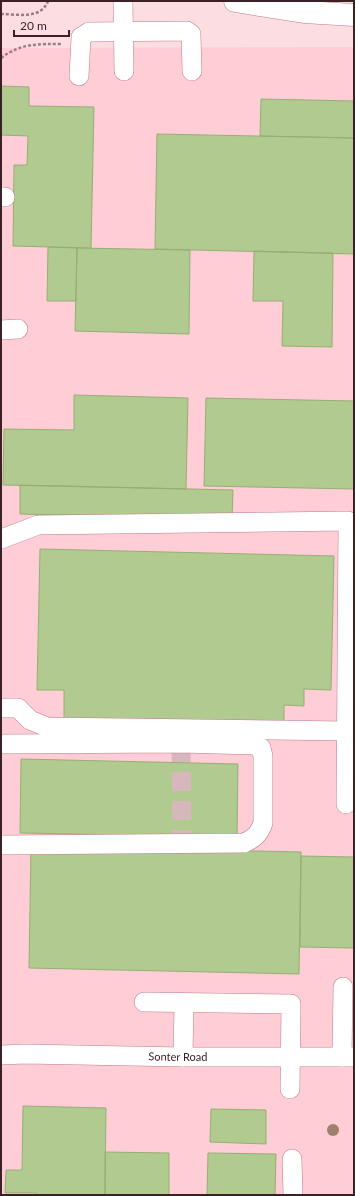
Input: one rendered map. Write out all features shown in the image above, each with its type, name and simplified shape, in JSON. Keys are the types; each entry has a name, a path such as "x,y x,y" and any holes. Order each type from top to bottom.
{"main road":[{"path":"235,1 304,12 354,15"}],"street":[{"path":"123,1 125,32 124,71"},
{"path":"79,76 81,37 88,32 187,32 191,34 192,71"},
{"path":"1,539 38,526 348,521 346,804"},
{"path":"1,708 18,708 30,720 47,727 346,731"},
{"path":"1,744 181,743 254,745 261,748 263,756 263,823 260,832 252,839 244,843 1,845"},
{"path":"343,987 348,1057"},
{"path":"144,1002 291,1004 290,1089"},
{"path":"183,1057 184,1003"},
{"name":"Sonter Road","path":"1,1055 348,1057"},
{"path":"292,1159 293,1195"}],"path":[{"path":"1,14 34,14 41,11 48,1"},
{"path":"1,58 19,47 28,45 63,44"}],"shaded area":[{"path":"354,47 354,1195 1,1195 1,48"}],"building":[{"path":"1,86 29,87 29,106 94,107 91,248 13,246 14,165 27,165 28,136 1,135"},
{"path":"261,99 354,101 354,138 260,136"},
{"path":"157,134 354,138 354,254 155,249"},
{"path":"48,247 77,248 76,301 47,301"},
{"path":"77,248 190,250 189,334 75,331"},
{"path":"254,251 333,253 332,347 282,346 283,301 253,301"},
{"path":"74,395 188,398 186,489 3,485 4,429 74,430"},
{"path":"206,398 354,401 354,489 204,486"},
{"path":"20,485 233,490 232,519 20,514"},
{"path":"40,549 334,556 331,690 304,689 304,706 284,705 284,728 64,724 64,690 37,690"},
{"path":"21,759 238,764 237,837 20,833"},
{"path":"31,846 301,852 299,974 29,968"},
{"path":"301,856 354,857 354,948 300,947"},
{"path":"23,1106 106,1108 105,1195 36,1195 36,1193 5,1193 6,1170 22,1170"},
{"path":"211,1109 266,1110 266,1144 210,1142"},
{"path":"105,1152 169,1153 169,1195 105,1195"},
{"path":"208,1153 276,1154 275,1195 207,1195"}],"tunnel":[{"path":"181,743 182,844"}]}
